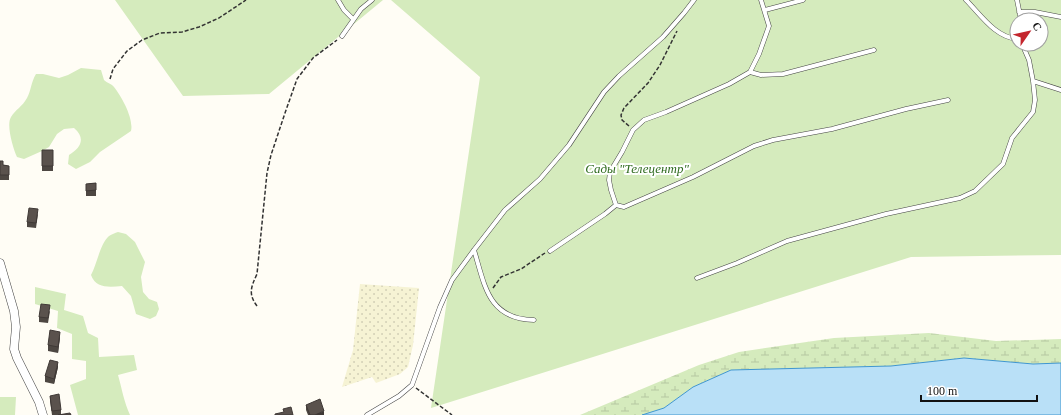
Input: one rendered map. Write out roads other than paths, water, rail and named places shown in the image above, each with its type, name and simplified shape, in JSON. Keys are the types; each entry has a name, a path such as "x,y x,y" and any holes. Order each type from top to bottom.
{"street":[{"path":"0,263 14,311 16,327 14,349 16,358 39,402 43,415"}],"lane":[{"path":"338,0 344,10 353,19"},
{"path":"342,36 361,9 372,0"},
{"path":"367,415 400,396 412,385 440,307 452,280 505,210 540,179 569,145 604,92 619,76 663,37 694,0"},
{"path":"616,205 609,180 610,172 633,130 644,120 666,112 729,84 750,72 759,54 769,26 761,0"},
{"path":"765,10 803,0"},
{"path":"966,0 998,32 1009,38"},
{"path":"1017,0 1019,12"},
{"path":"1049,15 1061,17"},
{"path":"750,72 760,76 783,74 874,50"},
{"path":"697,278 737,264 787,241 886,214 960,198 975,191 1003,164 1012,138 1033,112 1035,100 1034,81 1030,60 1026,52"},
{"path":"1034,81 1061,90"},
{"path":"616,205 624,207 705,171 754,146 766,142 832,129 906,109 948,100"},
{"path":"550,250 616,205"},
{"path":"474,250 488,295 497,306 506,314 524,320 534,320"}],"water":[{"path":"964,358 1033,364 1061,363 1061,415 642,415 664,408 693,387 731,370 891,366"}],"park label":[{"name":"Сады \"Телецентр\"","path":"637,168"}]}
